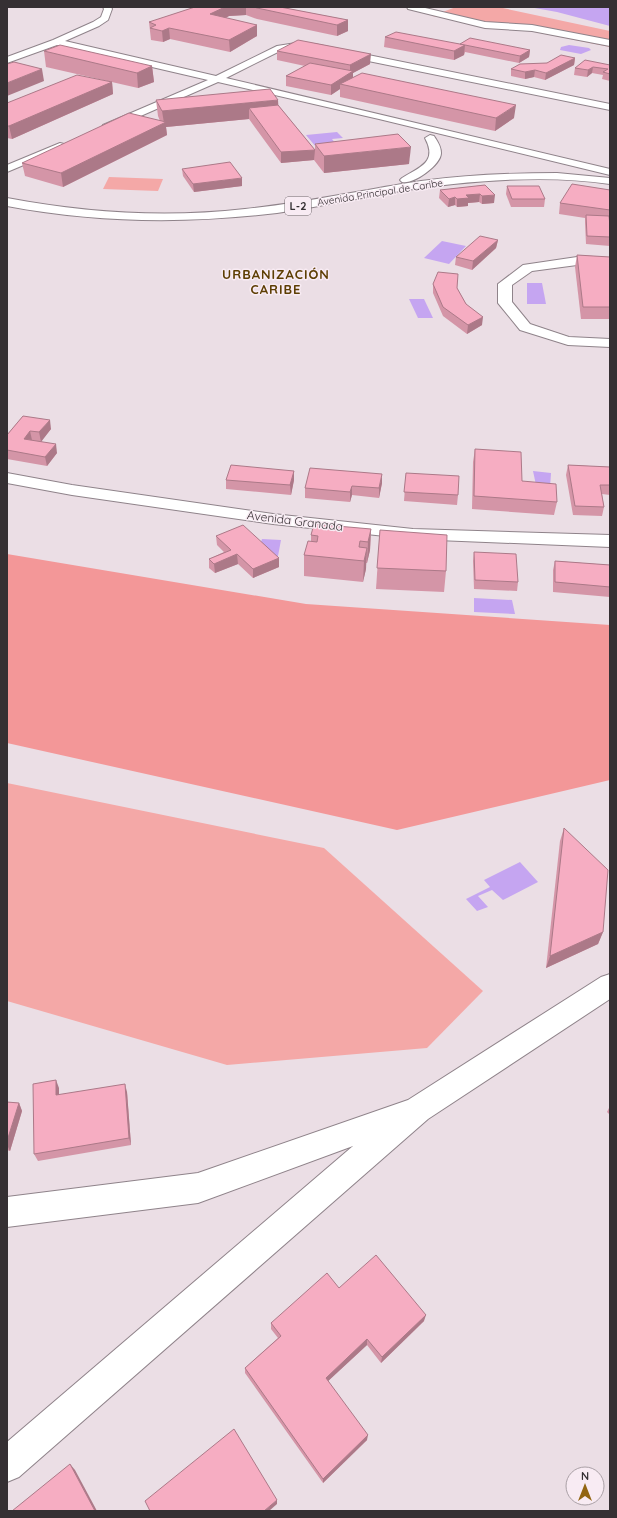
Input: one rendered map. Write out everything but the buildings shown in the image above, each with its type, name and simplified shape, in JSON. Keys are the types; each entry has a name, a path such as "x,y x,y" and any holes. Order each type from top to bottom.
{"street":[{"path":"7,60 44,47 96,24 105,18 108,9 107,7"},
{"path":"411,7 485,26 532,28 610,43"},
{"path":"56,42 216,80 379,116 610,173"},
{"path":"44,47 185,82 430,138 588,177"},
{"path":"94,132 203,86 280,48 314,47 610,107"},
{"path":"406,180 426,168 436,156 437,151 435,145 430,138"},
{"path":"7,169 72,141"},
{"name":"Avenida Principal de Caribe","path":"7,194 44,200 108,207 190,208 232,206 273,201 438,175 490,170 556,169 610,173"},
{"name":"Avenida Principal de Caribe","path":"7,202 33,208 106,216 188,217 278,209 442,182 494,178 588,177 610,181"},
{"path":"610,264 577,261 528,268 505,284 504,304 525,326 568,341 610,343"},
{"name":"Avenida Granada","path":"7,478 72,490 273,519 413,534 610,541"},
{"path":"7,1465 418,1109 610,985"},
{"path":"7,1212 198,1188 418,1109"}],"shaded area":[{"path":"456,7 498,7 610,31 610,47 520,29 432,16"},
{"path":"529,7 610,7 610,26 557,12"},
{"path":"569,45 589,48 591,50 581,54 560,50 561,47"},
{"path":"337,132 343,138 332,139 336,144 316,147 306,135"},
{"path":"109,177 163,179 158,191 103,189"},
{"path":"442,241 466,246 449,264 424,258"},
{"path":"527,283 542,283 546,304 527,304"},
{"path":"409,299 424,299 433,318 418,318"},
{"path":"533,471 551,473 550,488 536,485"},
{"path":"262,539 281,540 278,556 269,559 258,551"},
{"path":"7,554 306,604 610,625 610,780 397,830 7,743"},
{"path":"474,598 512,600 515,614 474,612"},
{"path":"7,783 324,848 483,991 427,1048 227,1065 7,1001"},
{"path":"520,862 538,882 503,900 492,890 478,896 488,907 477,911 466,899 490,887 484,880"}],"district":[{"name":"URBANIZACIÓN CARIBE","path":"276,282"}]}
